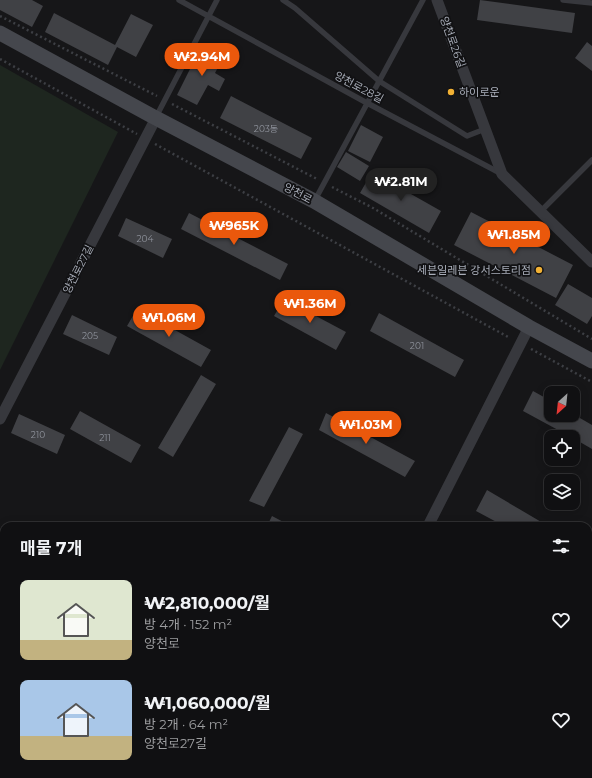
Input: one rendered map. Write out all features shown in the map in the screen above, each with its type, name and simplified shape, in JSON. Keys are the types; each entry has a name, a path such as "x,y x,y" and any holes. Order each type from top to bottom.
{"main road":[{"name":"양천로","path":"0,33 156,118 314,201 529,327 592,361"}],"street":[{"name":"양천로26길","path":"437,0 502,174 592,262"},
{"name":"양천로27길","path":"0,419 156,118"},
{"path":"430,522 529,327"}],"lane":[{"name":"양천로28길","path":"178,0 367,103 502,174"},
{"path":"156,118 217,0"},
{"name":"양천로28길","path":"283,0 295,8 379,81"},
{"path":"314,201 423,0"},
{"path":"563,0 592,4"},
{"path":"379,81 467,136 485,128"},
{"path":"540,212 592,160"}],"path":[{"path":"0,16 373,208 592,338"},
{"path":"0,59 592,382"}],"shaded area":[{"path":"0,65 118,132 0,370"}],"building":[{"path":"0,0 32,0 43,6 32,27 0,10"},
{"path":"480,0 575,13 572,33 477,20"},
{"path":"54,13 115,45 131,14 153,25 136,57 117,47 108,65 45,32"},
{"path":"587,42 592,46 592,71 575,58"},
{"path":"201,47 223,58 215,73 225,79 219,91 208,85 197,105 177,95"},
{"path":"231,96 312,138 301,159 220,118"},
{"path":"361,125 383,137 370,162 348,151"},
{"path":"346,152 369,166 360,181 337,167"},
{"path":"372,172 441,211 429,233 360,193"},
{"path":"471,212 573,265 556,298 454,245"},
{"path":"189,213 288,264 280,280 181,229"},
{"path":"126,218 172,239 163,258 118,236"},
{"path":"568,284 592,298 592,316 587,324 555,305"},
{"path":"284,299 346,332 336,350 274,316"},
{"path":"137,309 211,350 201,367 127,326"},
{"path":"379,313 464,360 455,377 370,331"},
{"path":"72,315 117,337 109,355 63,334"},
{"path":"201,375 216,384 173,457 158,448"},
{"path":"533,391 544,397 544,422 580,422 580,418 592,425 592,449 580,442 580,430 558,430 523,411"},
{"path":"80,411 141,445 131,463 70,429"},
{"path":"326,413 415,461 405,477 319,430"},
{"path":"19,414 65,435 57,454 11,433"},
{"path":"289,427 303,434 264,507 249,501"},
{"path":"487,490 541,522 497,522 476,511"},
{"path":"272,516 283,522 269,522"}],"place":[{"name":"하이로운","path":"451,92"},
{"name":"세븐일레븐 강서스토리점","path":"539,270"}]}
